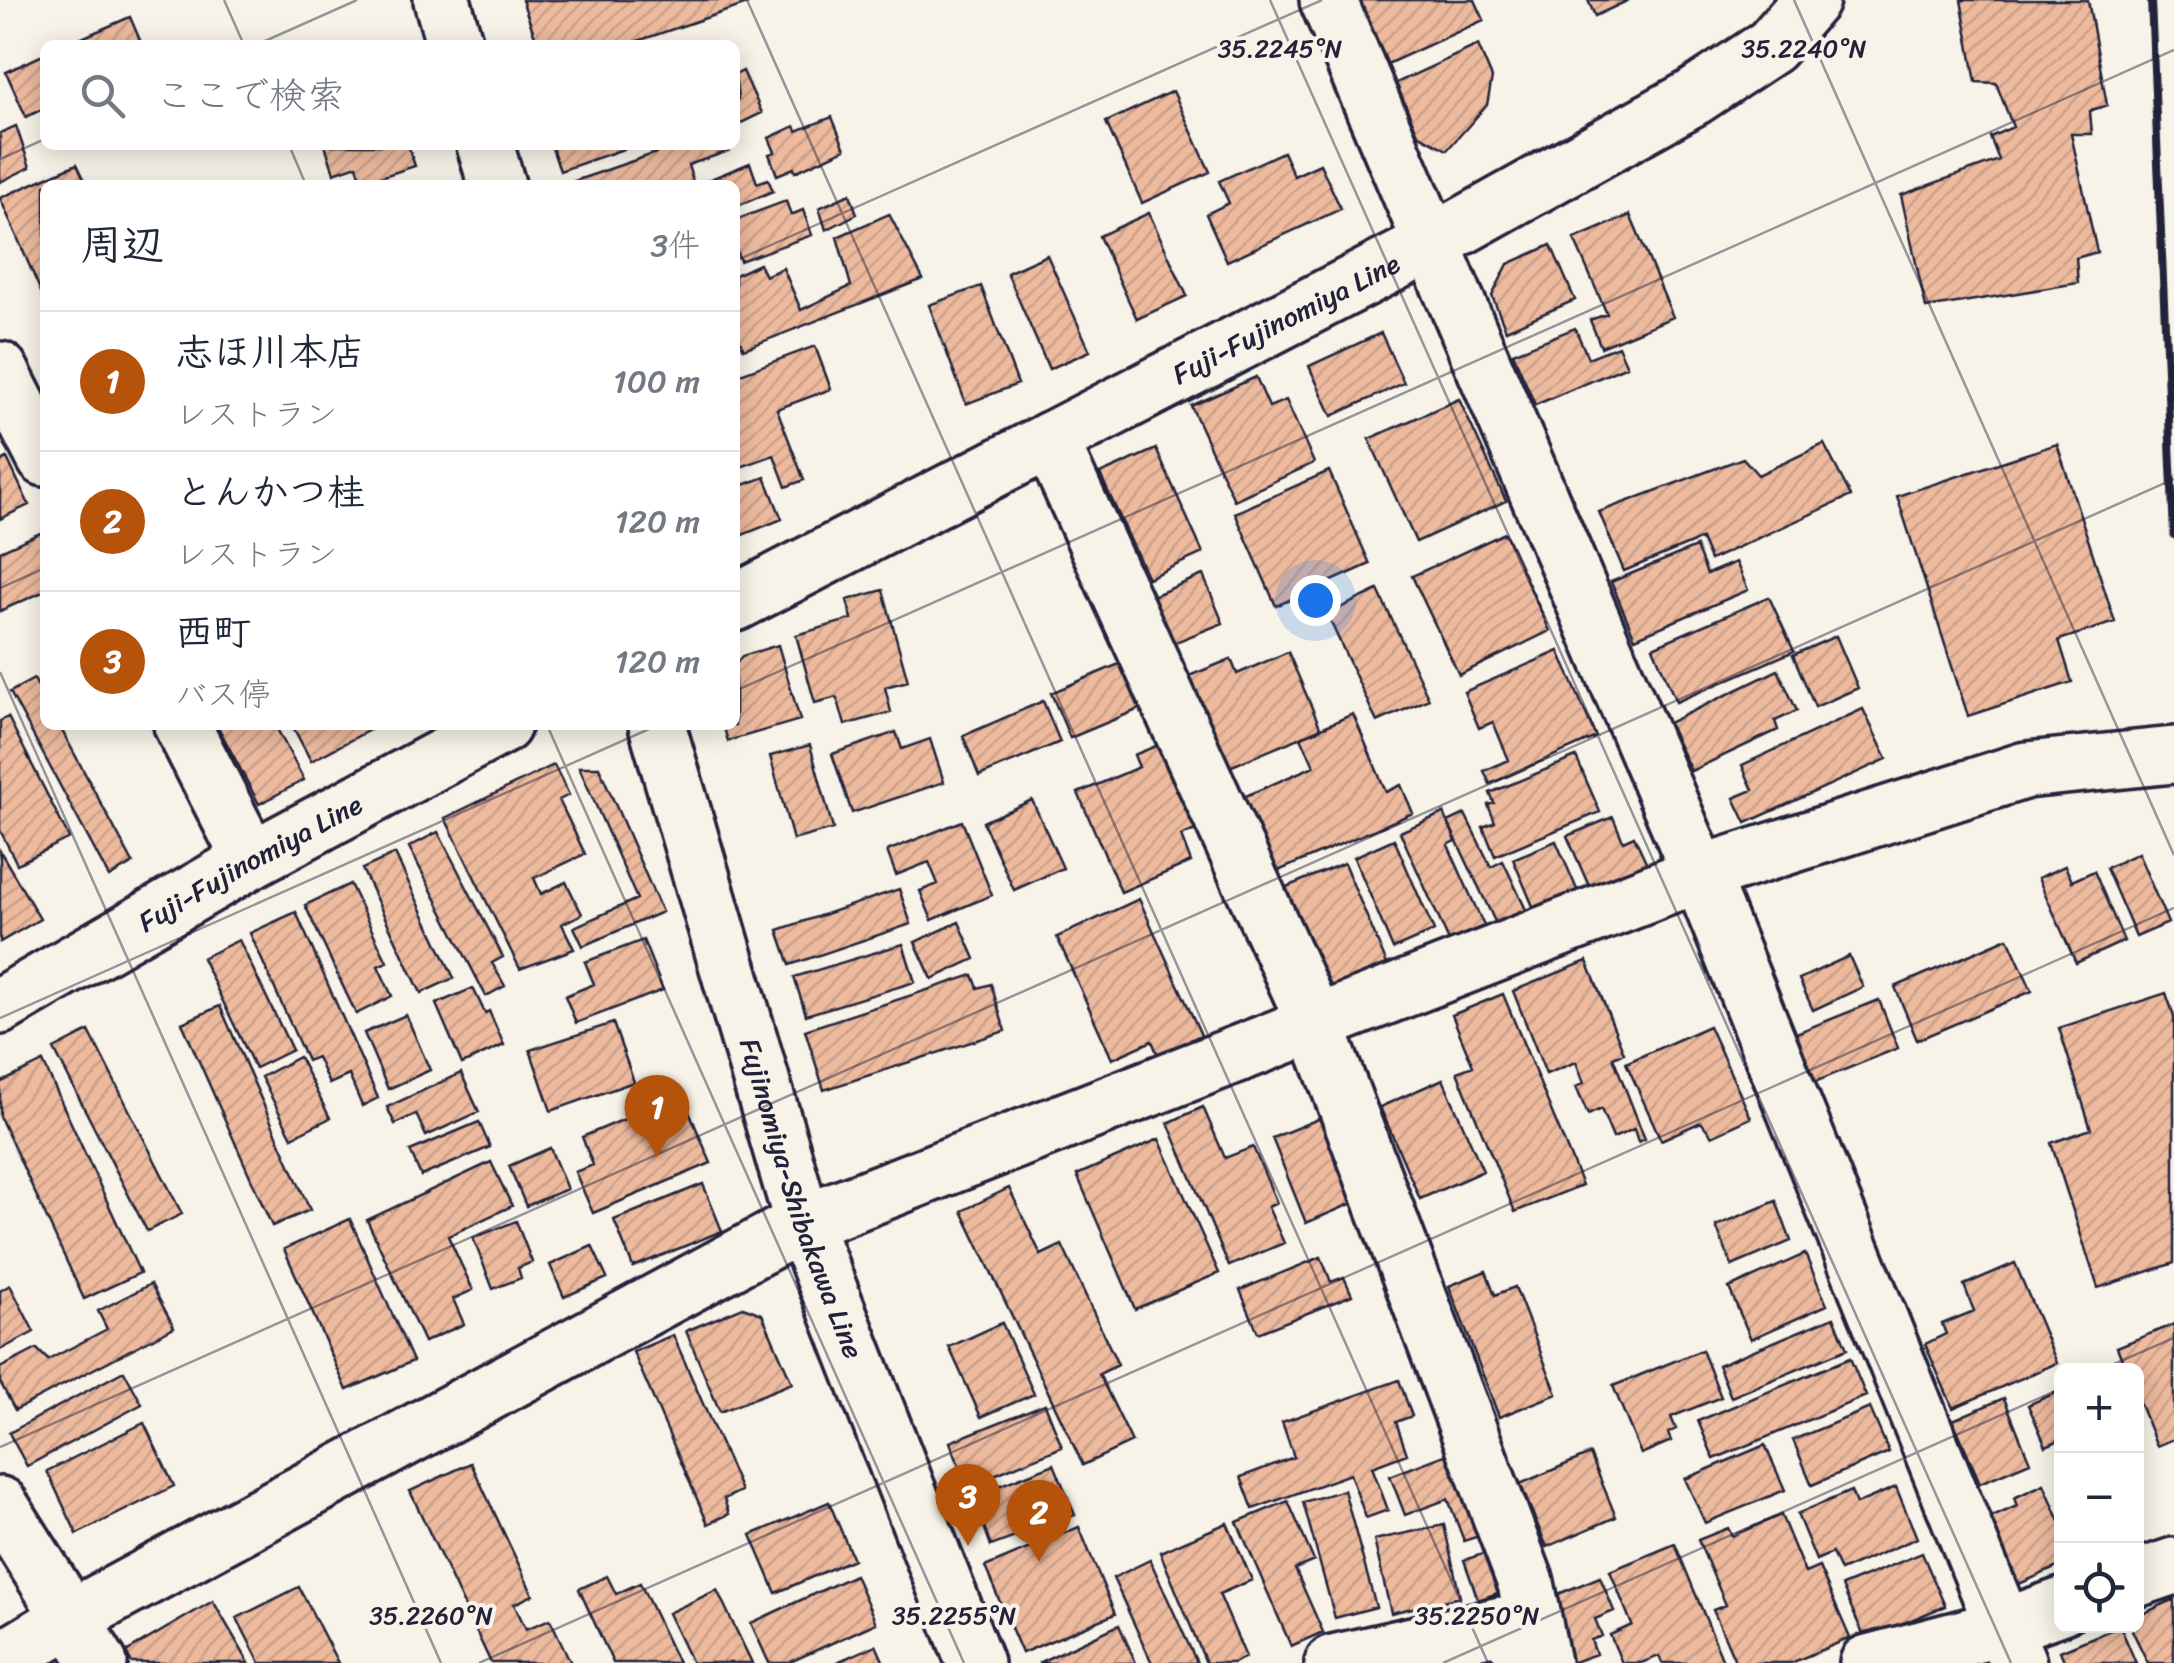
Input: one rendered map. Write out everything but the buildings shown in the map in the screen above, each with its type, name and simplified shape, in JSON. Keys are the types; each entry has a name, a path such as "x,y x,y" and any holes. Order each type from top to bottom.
{"street":[{"path":"442,0 454,40"},
{"path":"1328,0 1700,874 2010,1645"},
{"name":"Fuji-Fujinomiya Line","path":"740,600 1432,243 1694,97 1771,46 1810,0"},
{"path":"486,150 496,180"},
{"path":"0,370 40,448"},
{"path":"1050,440 1316,1025 1526,1583 1539,1663"},
{"path":"185,730 251,860"},
{"name":"Fuji-Fujinomiya Line","path":"0,1006 251,860 494,730"},
{"name":"Fujinomiya-Shibakawa Line","path":"658,730 803,1224 975,1663"},
{"path":"0,1661 85,1641 803,1224 1700,874 2026,770 2174,755"},
{"path":"0,1505 85,1641"},
{"path":"2144,1576 2174,1566"},
{"path":"1868,1663 2010,1645 2054,1612"},
{"path":"1333,1663 1501,1625 1539,1663"}],"railway":[{"path":"2151,0 2174,535"}],"place":[{"name":"志ほ川本店","path":"657,1157"},
{"name":"西町","path":"968,1546"},
{"name":"とんかつ桂","path":"1039,1562"}]}
